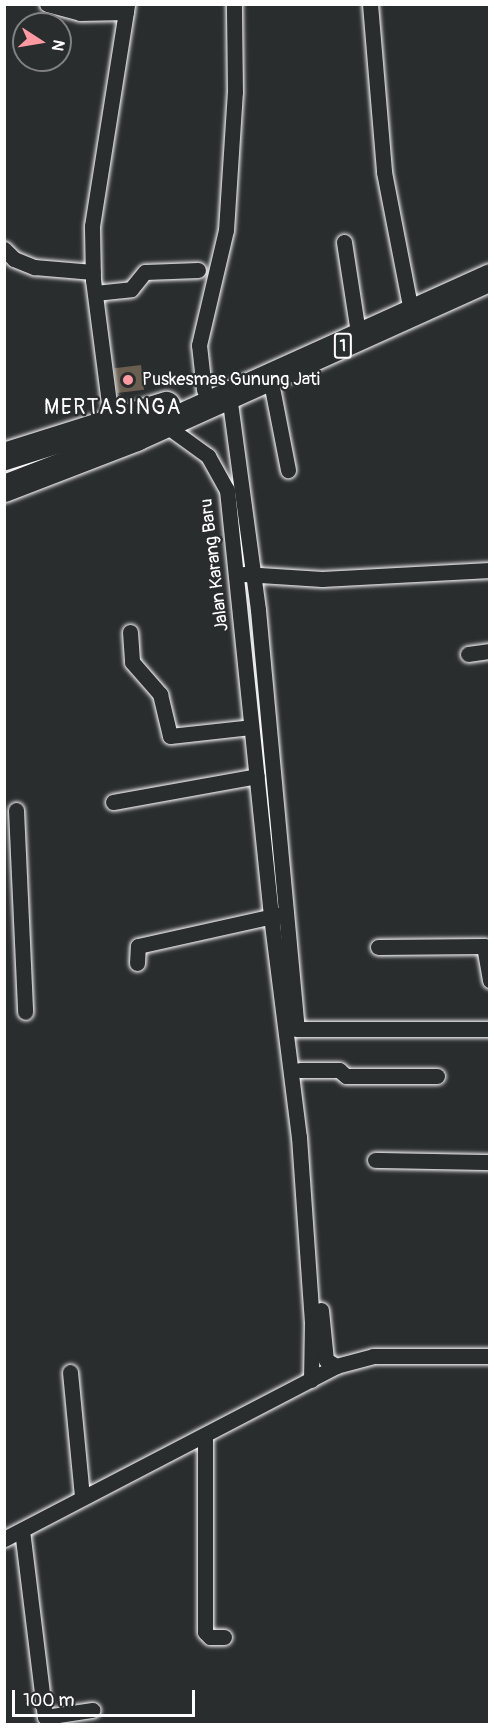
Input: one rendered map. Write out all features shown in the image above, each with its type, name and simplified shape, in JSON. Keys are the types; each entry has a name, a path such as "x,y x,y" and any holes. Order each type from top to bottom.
{"highway":[{"name":"1","path":"357,332 409,301 479,281"},
{"name":"1","path":"4,488 158,418 479,281"},
{"name":"1","path":"4,456 111,417 158,418"}],"street":[{"path":"4,444 111,417 93,272 95,187 127,8 80,13 47,4"},
{"path":"234,4 235,92 226,230 199,345 245,574 322,1374"},
{"path":"370,4 384,172 409,301"},
{"path":"344,242 357,332"},
{"path":"4,249 14,260 34,267 93,272"},
{"path":"95,293 131,289 145,272 198,270"},
{"path":"269,370 288,470"},
{"name":"Jalan Karang Baru","path":"158,418 194,444 216,466 227,490 245,574 260,732"},
{"path":"245,574 322,579 489,570"},
{"path":"130,632 132,662 160,694 170,736 260,732"},
{"path":"468,654 489,651"},
{"path":"260,732 257,776 296,1029 300,1070 317,1321 326,1360 322,1374"},
{"path":"113,802 257,776"},
{"path":"16,810 11,841 25,1012"},
{"path":"136,963 138,946 277,915"},
{"path":"378,947 484,946 489,980"},
{"path":"296,1029 489,1029"},
{"path":"300,1070 339,1070 346,1076 437,1076"},
{"path":"375,1160 489,1162"},
{"path":"4,1539 322,1374 373,1356 489,1356"},
{"path":"70,1372 82,1497"},
{"path":"205,1436 205,1632 210,1637 224,1636"},
{"path":"22,1530 45,1721 92,1710"}],"building":[{"name":"Puskesmas Gunung Jati","path":"141,365 144,390 117,393 114,368"}],"place":[{"name":"Puskesmas Gunung Jati","path":"128,380"}],"district":[{"name":"MERTASINGA","path":"113,408"}]}
